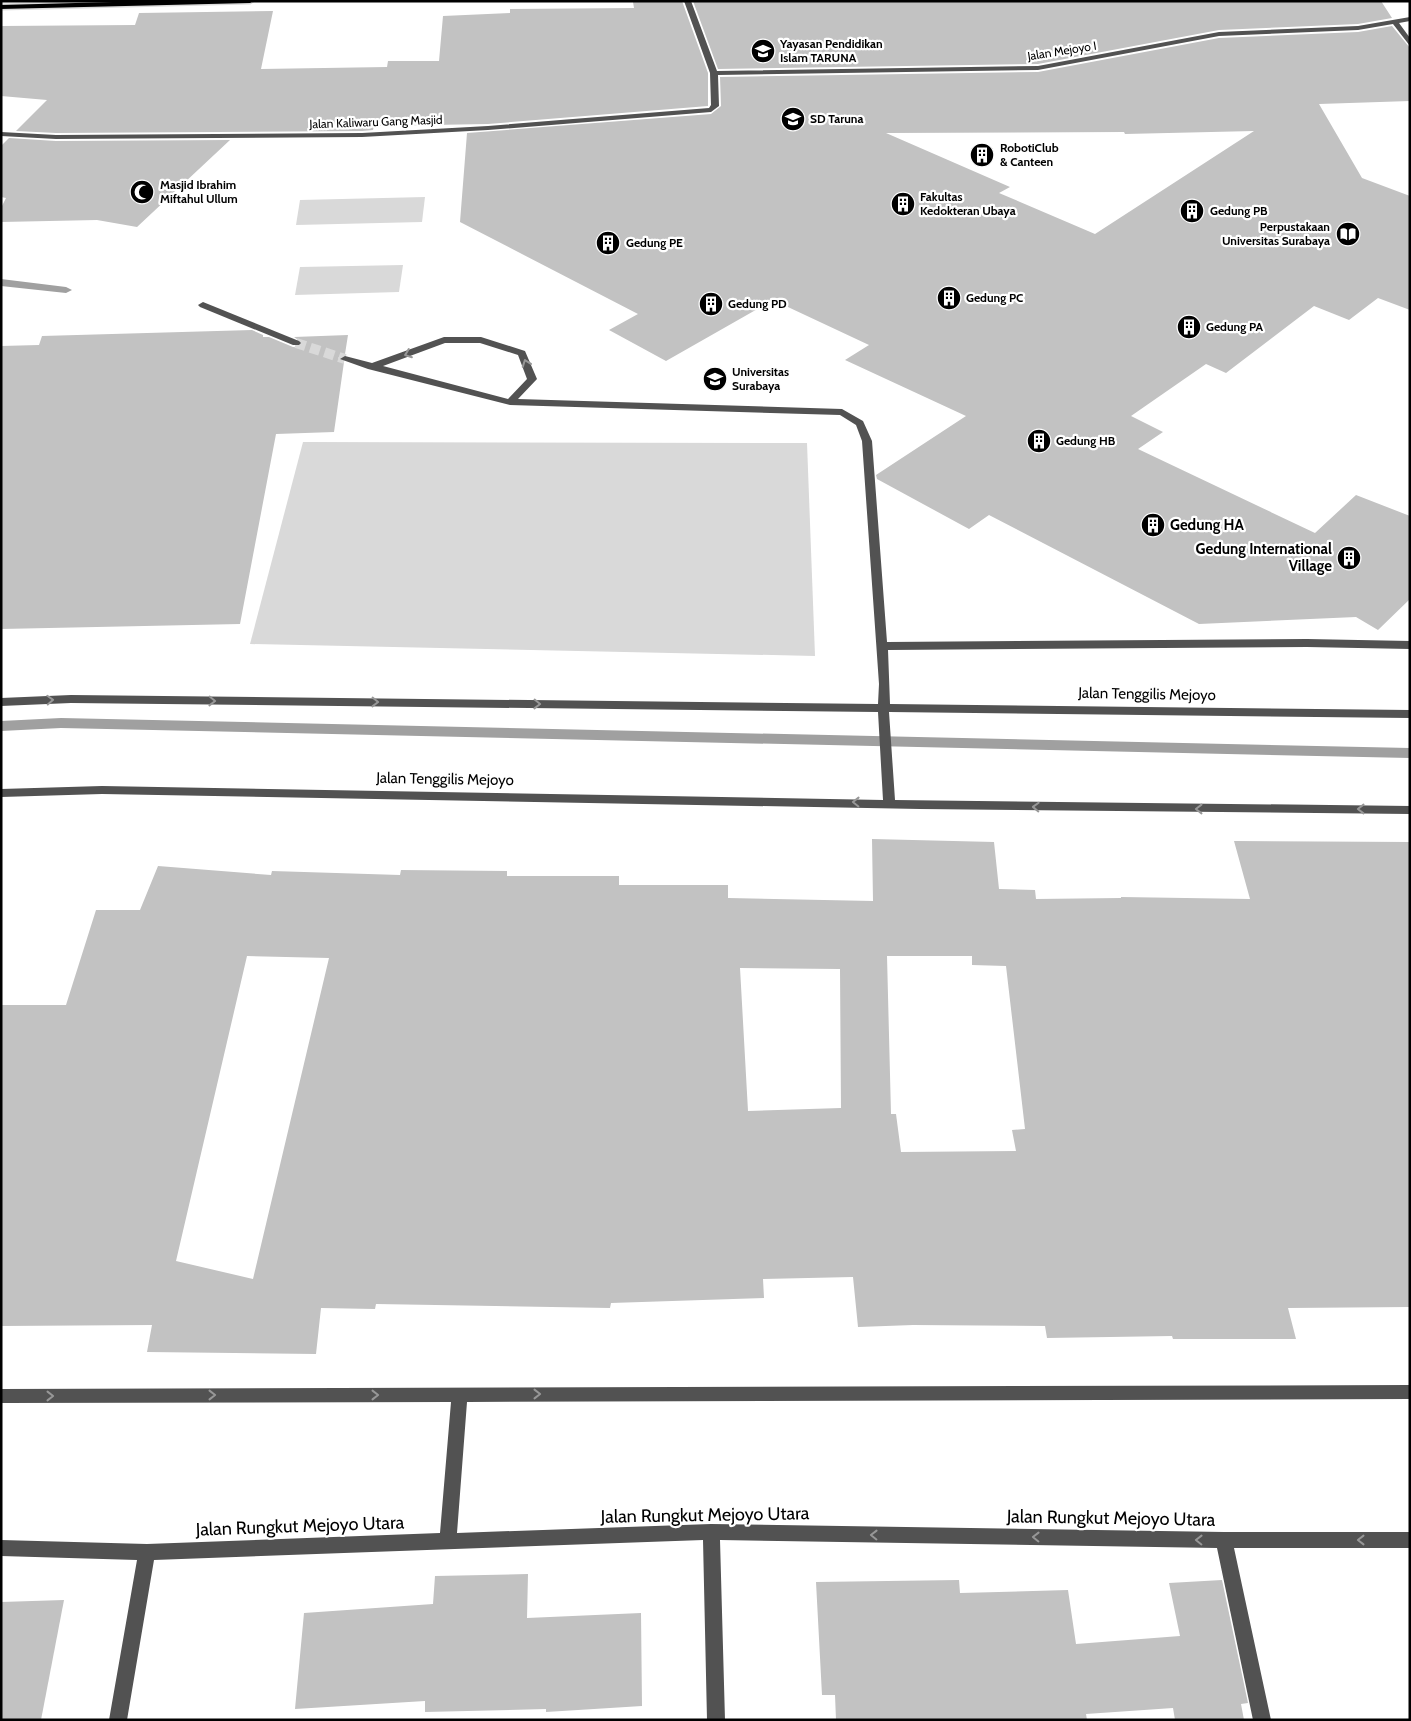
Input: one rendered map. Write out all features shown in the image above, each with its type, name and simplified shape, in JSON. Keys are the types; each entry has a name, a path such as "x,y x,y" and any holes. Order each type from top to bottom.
{"main road":[{"path":"1,7 41,4 250,1"}],"street":[{"path":"686,1 714,73"},
{"name":"Jalan Mejoyo I","path":"714,73 1038,68 1219,34 1358,28 1410,19"},
{"path":"1395,22 1410,44"},
{"name":"Jalan Kaliwaru Gang Masjid","path":"1,134 56,137 362,135 488,128 711,110 715,106 714,73"},
{"path":"203,305 296,343"},
{"path":"371,367 444,340 481,340 522,353 532,379 510,402"},
{"path":"345,359 510,402 842,412 860,423 867,441 885,684 883,707 889,803"},
{"path":"881,646 1307,643 1410,645"},
{"name":"Jalan Tenggilis Mejoyo","path":"1,702 71,699 1410,714"},
{"name":"Jalan Tenggilis Mejoyo","path":"1,793 102,790 889,803 1110,809 1410,810"},
{"path":"1,1396 1410,1392"},
{"path":"448,1541 460,1394"},
{"path":"711,1532 716,1720"},
{"name":"Jalan Rungkut Mejoyo Utara","path":"1,1548 148,1552 711,1532 1224,1540 1410,1540"},
{"path":"1224,1540 1262,1720"},
{"path":"118,1720 148,1552"}],"shaded area":[{"path":"425,197 422,222 296,225 300,200"},
{"path":"403,265 399,292 295,295 300,267"},
{"path":"303,442 807,443 815,656 250,644"}],"building":[{"path":"682,1 708,73 708,106 488,124 374,126 373,130 362,131 56,133 16,131 47,100 1,96 1,26 135,25 139,13 273,11 261,69 387,67 388,61 439,61 443,16 510,13 510,9 634,8 633,2"},
{"path":"693,1 1381,1 1392,18 1358,24 1219,30 1038,64 718,69"},
{"path":"1392,26 1410,48 1410,101 1319,104 1362,178 1410,196 1410,310 1378,298 1349,320 1314,306 1226,373 1206,364 1131,416 1163,432 1138,449 1315,533 1356,495 1410,516 1410,599 1378,630 1356,617 1199,624 989,515 969,529 877,479 876,475 966,416 845,360 869,345 773,300 666,361 609,330 638,314 460,222 467,133 711,114 721,106 720,77 1038,72 1219,38 1358,32","holes":["1254,131 1095,234 999,193 1010,187 886,133 1124,132 1125,134"]},
{"path":"9,138 56,141 230,140 137,227 97,220 1,222 1,208 6,198 1,197 1,146"},
{"path":"252,330 263,335 263,337 269,337 293,347 299,347 303,343 294,337 348,335 345,354 338,358 344,362 334,432 276,434 240,624 1,629 1,346 39,345 42,336"},
{"path":"872,839 994,842 999,889 1035,890 1036,899 1121,897 1250,899 1234,841 1410,842 1410,1307 1288,1308 1296,1339 1173,1339 1172,1336 1047,1338 1045,1326 913,1325 858,1327 853,1277 763,1279 764,1298 611,1303 610,1308 376,1304 375,1309 321,1308 316,1354 147,1352 152,1325 1,1326 1,1005 66,1005 96,910 140,910 158,866 271,875 272,871 400,875 401,870 507,871 507,876 619,876 619,885 728,885 728,898 873,901","holes":["247,956 329,958 253,1279 176,1261","887,956 972,956 972,965 1006,966 1025,1129 1012,1130 1016,1151 901,1152 896,1114 891,1114","740,968 840,969 841,1108 748,1111"]},
{"path":"528,1574 527,1618 641,1613 642,1706 546,1712 546,1709 425,1712 425,1701 295,1709 304,1613 433,1604 435,1576"},
{"path":"959,1580 960,1593 1068,1590 1076,1644 1180,1636 1169,1583 1222,1580 1248,1703 1241,1704 1244,1720 1175,1720 1173,1708 1086,1714 1087,1720 836,1720 835,1695 822,1695 816,1582"},
{"path":"64,1600 41,1720 1,1720 1,1602"}],"waterway":[{"path":"1,282 66,290"},
{"path":"1,726 61,723 1410,753"}],"tunnel":[{"path":"296,343 345,359"}],"place":[{"name":"Yayasan Pendidikan Islam TARUNA","path":"763,51"},
{"name":"SD Taruna","path":"793,119"},
{"name":"RobotiClub & Canteen","path":"982,155"},
{"name":"Masjid Ibrahim Miftahul Ullum","path":"142,192"},
{"name":"Fakultas Kedokteran Ubaya","path":"903,204"},
{"name":"Gedung PB","path":"1192,211"},
{"name":"Perpustakaan Universitas Surabaya","path":"1348,234"},
{"name":"Gedung PE","path":"608,243"},
{"name":"Gedung PC","path":"949,298"},
{"name":"Gedung PD","path":"711,304"},
{"name":"Gedung PA","path":"1189,327"},
{"name":"Universitas Surabaya","path":"715,379"},
{"name":"Gedung HB","path":"1039,441"},
{"name":"Gedung HA","path":"1153,525"},
{"name":"Gedung International Village","path":"1349,558"}]}
